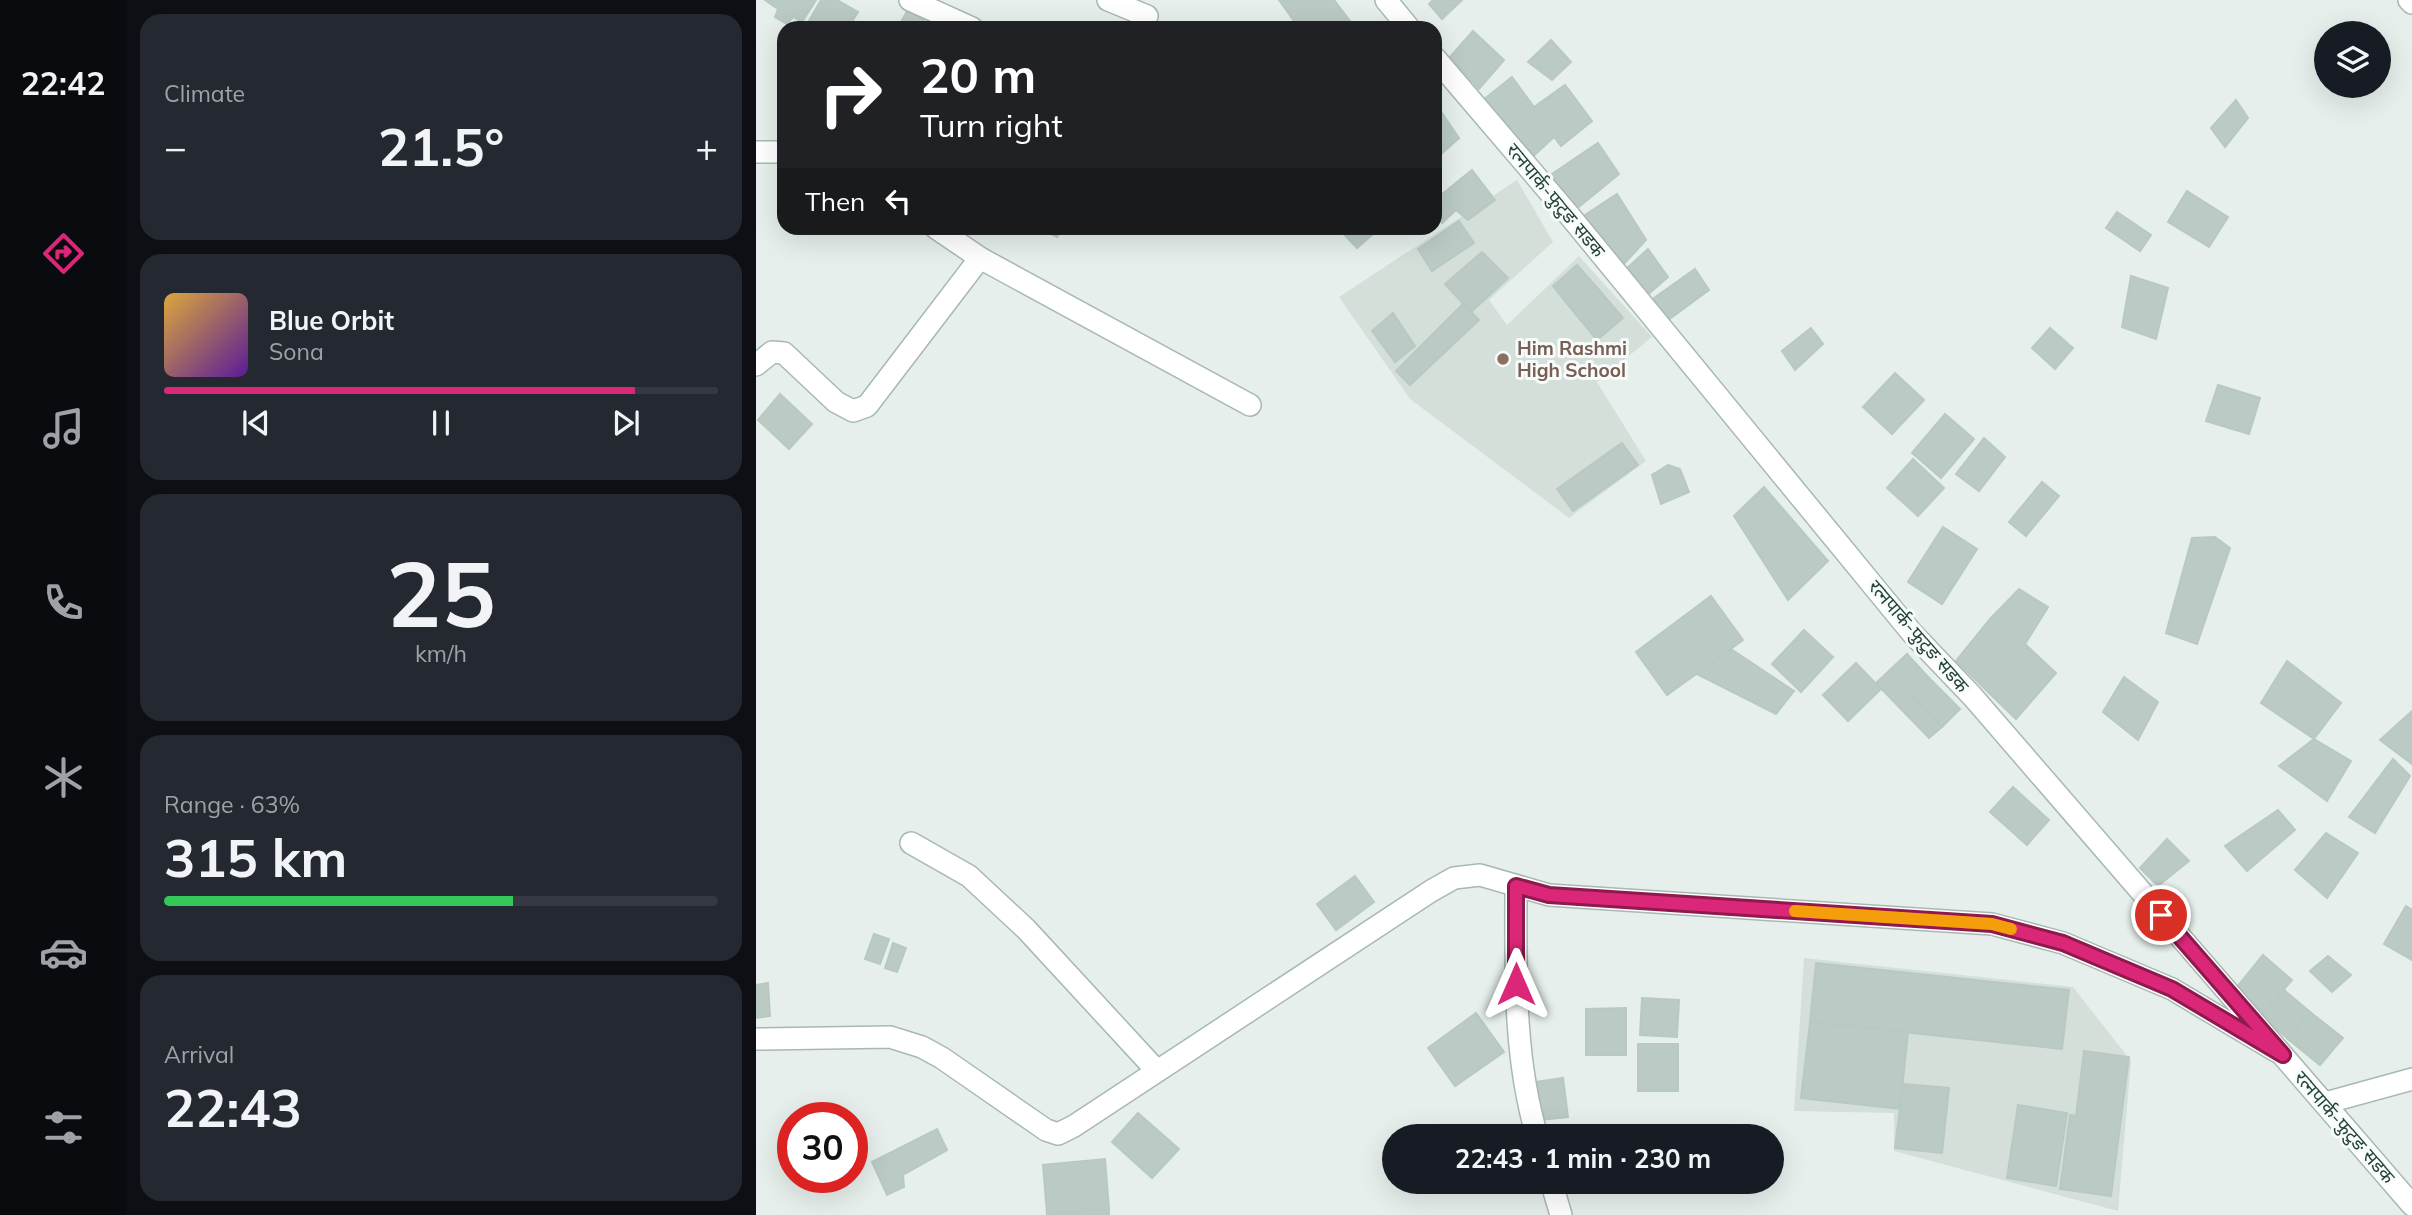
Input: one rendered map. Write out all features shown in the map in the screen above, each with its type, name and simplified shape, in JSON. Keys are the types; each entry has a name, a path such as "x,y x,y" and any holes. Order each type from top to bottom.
{"street":[{"path":"910,0 956,21"},
{"path":"1108,0 1149,15"},
{"path":"1386,0 1403,21"},
{"name":"रत्नपार्क-फुटुङ सडक","path":"1442,66 1595,246 1912,633 1973,697 2412,1205"},
{"path":"756,152 777,152"},
{"path":"946,235 980,258 1250,405"},
{"path":"756,365 772,352 784,353 836,402 853,411 867,406 980,258"},
{"path":"911,843 969,876 1017,920 1157,1071"},
{"path":"756,1039 890,1037 922,1047 1046,1130 1058,1134 1431,891 1454,878 1480,875 1549,895 1992,924 2063,943 2172,989 2283,1055"},
{"path":"1516,886 1516,1008 1529,1109 1533,1124"},
{"path":"2325,1103 2412,1079"},
{"path":"1555,1194 1561,1215"}],"shaded area":[{"name":"Him Rashmi High School","path":"1517,180 1553,242 1489,300 1507,325 1579,256 1652,337 1597,382 1646,461 1569,518 1410,399 1339,297 1433,235 1442,235 1442,229"},
{"path":"1804,958 2073,987 2131,1061 2118,1211 1894,1151 1894,1113 1794,1111"}],"building":[{"path":"765,0 816,0 803,21 793,17 790,21 782,21 775,17 778,9"},
{"path":"821,0 837,0 858,12 852,21 809,21"},
{"path":"1279,0 1334,0 1350,21 1294,21"},
{"path":"1433,0 1462,0 1442,19 1429,4"},
{"path":"907,11 924,20 924,21 902,21"},
{"path":"1473,31 1504,60 1479,89 1450,57"},
{"path":"1551,40 1571,62 1552,80 1528,62"},
{"path":"1512,77 1534,107 1565,85 1592,121 1561,146 1554,137 1529,160 1482,101"},
{"path":"2236,100 2248,118 2225,147 2211,128"},
{"path":"1442,113 1459,138 1442,153"},
{"path":"1598,143 1619,174 1575,210 1549,176"},
{"path":"1472,170 1495,200 1468,220 1456,210 1442,223 1442,194"},
{"path":"2187,191 2228,217 2209,247 2168,222"},
{"path":"1617,194 1646,240 1622,266 1582,217"},
{"path":"2117,212 2151,235 2140,251 2106,228"},
{"path":"1459,221 1474,243 1432,271 1418,249"},
{"path":"1345,235 1372,235 1357,248"},
{"path":"1648,249 1668,277 1646,296 1625,270"},
{"path":"1482,252 1508,278 1471,312 1445,284"},
{"path":"1577,265 1599,290 1573,311 1553,286"},
{"path":"1695,269 1709,290 1667,321 1650,301"},
{"path":"2131,276 2168,288 2156,339 2122,327"},
{"path":"1599,290 1623,318 1597,340 1573,311"},
{"path":"1463,304 1479,320 1410,385 1396,371"},
{"path":"1393,313 1415,346 1395,362 1372,331"},
{"path":"1811,328 1823,344 1795,370 1782,351"},
{"path":"2050,328 2073,348 2055,369 2032,348"},
{"path":"1895,373 1924,400 1892,434 1863,407"},
{"path":"2218,385 2260,398 2249,434 2206,421"},
{"path":"780,394 812,424 789,449 758,420"},
{"path":"1945,414 1974,439 1941,478 1912,453"},
{"path":"1984,438 2005,457 1979,491 1956,474"},
{"path":"1622,443 1638,465 1573,511 1557,489"},
{"path":"1913,459 1944,488 1918,516 1887,488"},
{"path":"1668,465 1680,469 1689,492 1661,504 1652,475"},
{"path":"2042,482 2059,496 2026,536 2009,522"},
{"path":"1764,487 1828,561 1788,600 1734,516"},
{"path":"1943,527 1977,549 1942,604 1908,582"},
{"path":"2215,537 2230,548 2197,644 2166,633 2192,538"},
{"path":"2019,589 2048,607 2025,644 2056,673 2016,719 1956,661"},
{"path":"1711,596 1743,640 1667,695 1636,652"},
{"path":"1804,630 1833,657 1801,692 1772,664"},
{"path":"1731,649 1794,691 1776,714 1697,674"},
{"path":"1907,654 1929,678 1899,707 1876,683"},
{"path":"2287,661 2341,703 2314,739 2261,703"},
{"path":"1856,663 1881,689 1848,721 1823,695"},
{"path":"2124,677 2158,702 2138,740 2103,712"},
{"path":"1929,678 1960,709 1942,727 1911,695"},
{"path":"1911,695 1942,727 1929,738 1899,707"},
{"path":"2412,711 2412,764 2380,740"},
{"path":"2314,739 2351,761 2327,801 2279,766"},
{"path":"2393,759 2410,776 2375,833 2349,817"},
{"path":"2013,787 2049,820 2027,845 1990,812"},
{"path":"2278,810 2295,830 2247,871 2225,846"},
{"path":"2326,833 2358,853 2327,898 2295,870"},
{"path":"2167,839 2189,861 2158,886 2140,868"},
{"path":"1355,876 1374,902 1336,930 1317,904"},
{"path":"2406,906 2412,910 2412,960 2384,944"},
{"path":"874,934 889,939 880,964 865,959"},
{"path":"893,943 906,948 897,972 885,968"},
{"path":"2263,955 2292,980 2261,1016 2232,993"},
{"path":"2328,956 2351,975 2332,992 2310,971"},
{"path":"1816,963 2069,990 2062,1049 1810,1022"},
{"path":"768,983 770,1016 756,1018 756,985"},
{"path":"2284,990 2310,1012 2288,1039 2261,1016"},
{"path":"1642,998 1679,1000 1677,1037 1640,1035"},
{"path":"1626,1008 1626,1055 1586,1055 1586,1009"},
{"path":"2310,1012 2343,1038 2320,1065 2288,1039"},
{"path":"1476,1013 1504,1052 1455,1086 1428,1048"},
{"path":"1810,1022 1908,1032 1900,1109 1801,1098"},
{"path":"1638,1044 1678,1044 1678,1091 1638,1091"},
{"path":"2084,1051 2129,1057 2111,1196 2060,1189 2070,1115 2076,1116"},
{"path":"1563,1078 1568,1117 1540,1120 1535,1082"},
{"path":"1903,1084 1949,1088 1942,1153 1895,1148"},
{"path":"2018,1105 2067,1113 2056,1186 2007,1178"},
{"path":"1138,1113 1179,1149 1152,1178 1112,1142"},
{"path":"937,1129 947,1150 903,1175 904,1187 887,1195 872,1162"},
{"path":"1105,1159 1109,1209 1047,1214 1043,1165"},
{"path":"1109,1209 1109,1215 1047,1215 1047,1214"}],"slow traffic":[{"path":"1795,911 1992,924 2011,929"}],"place":[{"name":"Him Rashmi High School","path":"1503,359"}],"route":[{"path":"1516,984 1516,886 1549,895 1992,924 2063,943 2172,989 2283,1055 2161,915"}]}
